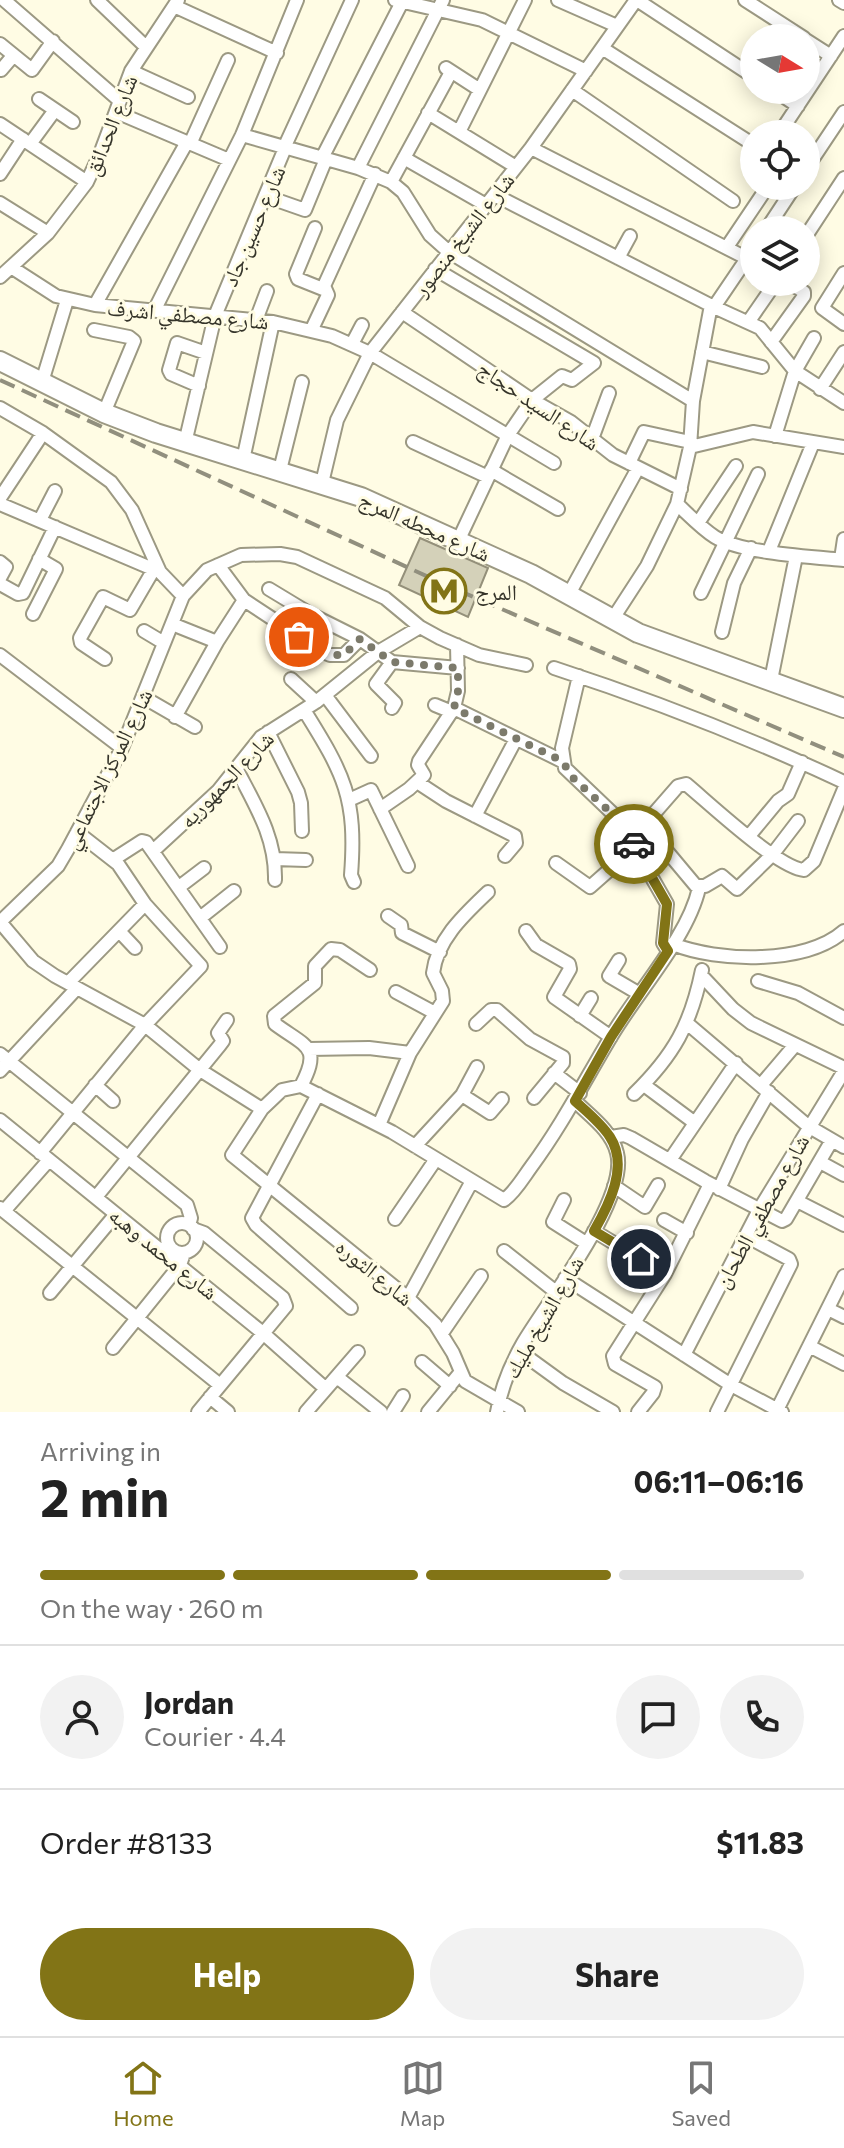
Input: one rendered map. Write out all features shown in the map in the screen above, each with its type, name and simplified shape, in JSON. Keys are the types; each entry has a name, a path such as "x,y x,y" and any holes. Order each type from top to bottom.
{"main road":[{"name":"شارع محطه المرج","path":"0,361 104,413 185,443 361,497 459,539 647,636 844,708"}],"street":[{"path":"4,0 53,41 118,106 229,160"},
{"path":"97,0 146,47"},
{"path":"155,309 242,135 297,0"},
{"name":"شارع حسين جاد","path":"185,443 215,316 285,148 352,0"},
{"path":"459,132 525,0"},
{"path":"558,0 617,26"},
{"path":"637,0 740,68"},
{"name":"شارع الشيخ منصور","path":"322,483 344,400 370,353 531,148 637,0"},
{"path":"745,0 782,24"},
{"path":"839,0 844,3"},
{"path":"265,196 306,210 324,159 398,1 441,4 482,20 586,71"},
{"path":"176,3 277,53"},
{"name":"شارع الحدائق","path":"0,277 48,233 87,182 131,71 176,3"},
{"path":"358,168 441,4"},
{"path":"788,120 844,36"},
{"path":"0,44 29,70 34,68 53,41"},
{"path":"602,48 740,136"},
{"path":"820,49 831,56"},
{"path":"1,70 13,56"},
{"path":"95,305 189,143 228,60"},
{"path":"391,182 447,70 480,90"},
{"path":"131,71 188,97"},
{"path":"572,90 733,201"},
{"path":"39,99 73,122"},
{"path":"0,174 55,110"},
{"path":"820,148 844,112"},
{"path":"428,113 516,167"},
{"path":"0,124 87,182"},
{"path":"242,135 358,168 391,182 403,192 430,235 449,252 693,401"},
{"path":"531,148 740,252"},
{"path":"404,158 486,205"},
{"path":"323,289 375,174"},
{"path":"819,216 844,178"},
{"path":"495,195 712,306 749,321 760,328 795,371 844,403"},
{"path":"727,247 759,200"},
{"path":"0,203 48,233"},
{"path":"312,329 328,295 323,289 298,279 296,274 315,228"},
{"path":"618,258 630,236"},
{"name":"شارع مصطفي اشرف","path":"11,267 67,300 312,329 370,353 554,463"},
{"path":"435,269 594,363 572,380 562,376 532,400 508,435 459,539"},
{"path":"612,620 647,566 677,504 712,306 740,271"},
{"path":"843,271 822,308 844,324"},
{"path":"256,320 267,291"},
{"path":"749,321 766,296"},
{"path":"771,342 804,296"},
{"path":"42,382 67,300"},
{"name":"شارع السيد حجاج","path":"402,312 634,466 681,489"},
{"path":"243,460 273,322"},
{"path":"352,344 362,325"},
{"path":"94,330 129,337 134,341 104,413"},
{"path":"775,436 795,371 814,338"},
{"path":"199,386 171,374 169,370 177,343 206,353"},
{"path":"702,352 762,367"},
{"path":"820,389 844,352"},
{"path":"280,470 302,382"},
{"path":"592,439 609,393"},
{"path":"0,425 4,410 43,433 111,482 123,495 157,571"},
{"path":"569,594 634,466 644,432 690,444 744,432 844,447"},
{"path":"43,433 0,501 157,571 183,596 207,570 241,555 297,557 385,598 420,627 457,645 490,658 526,665"},
{"path":"413,442 489,474 558,509"},
{"path":"769,551 813,443"},
{"path":"698,523 736,466"},
{"path":"701,593 758,474"},
{"path":"40,520 55,491"},
{"path":"677,504 725,542 751,548 842,560 844,539"},
{"path":"0,562 6,568 0,581 22,594 55,527"},
{"path":"722,632 734,583 751,548"},
{"path":"771,680 796,556"},
{"path":"33,614 56,569 54,565 39,559"},
{"path":"218,565 244,600 330,655 344,655 360,639"},
{"path":"105,659 81,643 80,638 104,597 131,609 157,571"},
{"path":"269,589 360,639 392,662 458,668"},
{"name":"شارع المركز الاجتماعي","path":"0,922 58,866 122,748 183,596"},
{"path":"175,717 244,600"},
{"path":"172,624 217,642"},
{"name":"شارع الجمهوريه","path":"153,851 218,791 254,744 268,732 304,710 378,652 420,627"},
{"path":"144,631 164,643"},
{"path":"380,809 417,782 424,772 418,765 419,761 453,710 458,691 457,645"},
{"path":"0,655 122,748"},
{"path":"392,662 376,683 395,703 392,708"},
{"path":"554,668 652,702 844,782"},
{"path":"562,761 562,748 579,676"},
{"path":"291,679 320,698 371,756"},
{"path":"143,697 195,727"},
{"path":"435,705 453,710 562,761 574,779 629,829 655,837 699,888"},
{"path":"304,710 335,760 349,800 354,882"},
{"path":"268,732 298,792 302,831"},
{"path":"475,816 516,739"},
{"path":"749,836 778,801 788,794 802,762"},
{"path":"236,768 270,833 275,880"},
{"path":"417,782 515,836 516,843 505,856"},
{"path":"841,939 786,955 705,955 670,948 663,943 667,904 651,876 634,856 633,849 637,833 682,783 772,855 792,868 809,868 844,789"},
{"path":"349,800 370,789 408,866"},
{"path":"699,888 722,876 737,889 772,855 798,821"},
{"path":"77,832 114,859 145,904 201,966 145,1025 95,1085 2,1210 220,1385"},
{"path":"114,859 142,841 146,842 220,947"},
{"path":"556,863 590,887 633,849"},
{"path":"275,859 306,860"},
{"path":"179,887 204,868"},
{"path":"0,922 33,961 145,1025 200,1070 262,1109 282,1090 301,1086 379,1125 500,1199 508,1198 577,1097 638,993 670,948 696,903 699,888"},
{"path":"200,918 234,891"},
{"path":"379,1125 410,1053 443,996 433,973 440,952 460,919 488,892"},
{"path":"113,1348 195,1244 187,1205 73,1112 3,1062 95,956 145,904"},
{"path":"388,916 401,925 402,933 440,952"},
{"path":"119,931 135,948"},
{"path":"526,931 536,945 569,964 570,969 554,997 611,1037"},
{"path":"84,944 95,956"},
{"path":"370,970 340,950 331,949 315,966 315,983 277,1013 273,1020 309,1049 369,1048 410,1053"},
{"path":"695,1123 639,1089 667,1060 688,1024 705,955"},
{"path":"619,960 609,976 638,993"},
{"path":"701,975 742,1016 844,1069"},
{"path":"758,981 798,993 844,1018"},
{"path":"396,992 435,1013"},
{"path":"580,1016 591,998"},
{"path":"476,1024 491,1010 497,1010 530,1039 563,1057 563,1063 534,1098"},
{"path":"96,1197 223,1041 218,1033 227,1020"},
{"path":"688,1024 808,1126 844,1147"},
{"path":"638,1412 655,1387 615,1364 613,1356 635,1325 742,1139 765,1089 795,1045"},
{"path":"301,1086 312,1063 309,1049"},
{"path":"670,1160 736,1063"},
{"path":"415,1146 462,1095 477,1067"},
{"name":"شارع مصطفي الطحان","path":"684,1355 759,1210 844,1069"},
{"path":"554,1073 611,1137 624,1135 784,1221 832,1140"},
{"path":"95,1085 113,1101"},
{"path":"318,1094 253,1214 253,1222 351,1308"},
{"path":"462,1095 490,1113 502,1099"},
{"name":"شارع الثوره","path":"262,1109 232,1155 408,1298 442,1333 465,1381 498,1407 518,1412"},
{"name":"شارع محمد وهبه","path":"0,1120 116,1214 182,1259 326,1389"},
{"name":"شارع الشيخ مليك","path":"498,1407 519,1351 609,1202 618,1154 611,1137"},
{"path":"395,1219 436,1159"},
{"path":"820,1162 844,1175"},
{"path":"408,1298 472,1181"},
{"path":"614,1186 645,1207 658,1185"},
{"path":"564,1200 553,1222 586,1243"},
{"path":"797,1201 844,1225"},
{"path":"50,1293 116,1214"},
{"path":"664,1220 687,1233"},
{"path":"182,1259 170,1248 168,1233 179,1223 204,1233 286,1302 284,1310 198,1412"},
{"path":"594,1231 665,1274"},
{"path":"717,1412 791,1264 788,1258 746,1236"},
{"path":"504,1251 556,1292"},
{"path":"442,1333 481,1276"},
{"path":"565,1278 731,1385 779,1411 844,1276"},
{"path":"828,1309 844,1317"},
{"path":"809,1346 844,1364"},
{"path":"519,1351 563,1383 613,1412"},
{"path":"306,1412 358,1352"},
{"path":"422,1362 450,1386"},
{"path":"428,1412 460,1373"},
{"path":"337,1377 381,1412"},
{"path":"393,1412 403,1396"},
{"path":"210,1397 228,1412"}],"building":[{"path":"420,538 488,568 468,617 399,585"}],"railway":[{"path":"0,380 446,585 844,757"}],"way so far":[{"path":"299,637 330,655 344,655 360,639 392,662 458,668 454,708 562,761 574,779 637,833 634,844"}],"place":[{"name":"المرج","path":"444,591"}],"route":[{"path":"634,844 634,856 651,876 667,904 668,918 663,943 668,951 638,993 575,1101 611,1137 618,1154 614,1186 594,1231 641,1259"}]}
